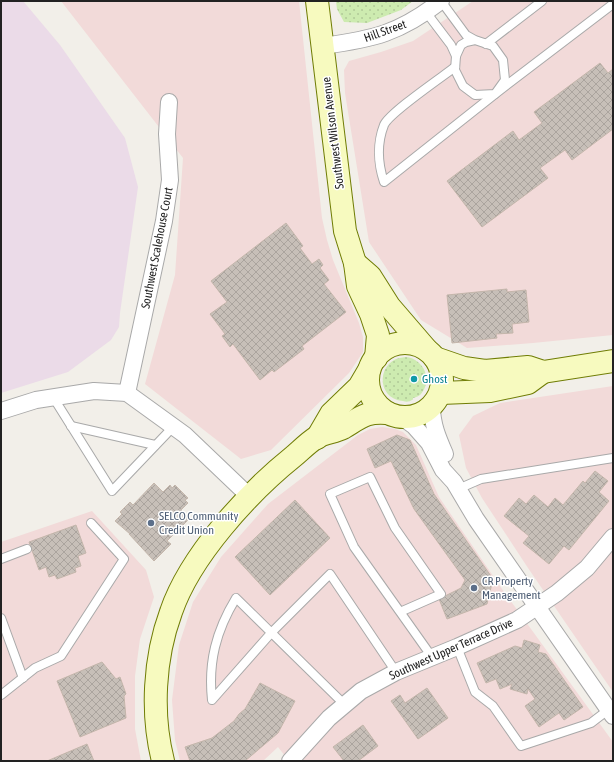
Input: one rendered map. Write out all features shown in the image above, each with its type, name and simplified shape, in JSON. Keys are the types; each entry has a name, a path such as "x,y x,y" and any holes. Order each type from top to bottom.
{"street":[{"name":"Southwest Wilson Avenue","path":"317,1 345,232 355,263 358,286 372,314 378,335 373,364"},
{"name":"Hill Street","path":"323,46 358,41 385,34 408,24 441,1"},
{"name":"Southwest Scalehouse Court","path":"127,393 164,221 170,180 167,134 169,102"},
{"path":"355,263 370,276 389,306 430,353 441,369 443,381 436,400 432,418 437,436 451,466 456,486"},
{"path":"317,438 331,414 359,387 373,364 384,350 394,345 405,343 416,344 430,353 464,368 486,371 528,367 543,372 613,362"},
{"path":"373,364 368,382 371,395 378,405 414,426 429,443 443,470 456,486 476,519 611,713"},
{"path":"163,761 159,743 156,697 160,651 171,611 189,574 220,529 250,497 277,470 317,438 342,428 358,418 376,412 414,417 424,413 436,400 498,390 528,383 543,372"},
{"path":"1,411 36,400 94,391 127,393 185,435 250,497"},
{"name":"Southwest Upper Terrace Drive","path":"290,761 329,718 361,691 396,672 517,620 557,593 587,568 613,537"}],"lane":[{"path":"441,1 466,35 475,40 493,46 503,60 505,80 495,94"},
{"path":"486,44 542,1"},
{"path":"455,66 394,112 384,123 380,141 380,168 384,182 495,94 613,4"},
{"path":"426,12 451,45 456,56"},
{"path":"475,40 461,45 456,56 455,70 463,86 475,95 495,94"},
{"path":"53,397 112,491 174,426"},
{"path":"71,426 155,445"},
{"path":"456,486 481,479 613,458"},
{"path":"400,612 441,594 395,528 370,477 330,494 354,547 400,612 432,656"},
{"path":"1,696 34,668 61,656 124,559 91,523"},
{"path":"1,559 27,549"},
{"path":"345,705 272,632 236,598 222,622 215,645 210,679 212,700 272,632 330,574 396,672"},
{"path":"1,618 23,678"},
{"path":"456,647 475,692 493,706 521,746 591,723 611,713"}],"shaded area":[{"path":"1,1 23,1 60,45 125,138 138,187 119,327 111,340 68,372 1,393"},
{"path":"61,1 299,1 322,218 333,260 359,323 363,337 363,352 349,373 271,450 241,459 145,384 175,275 183,158"},
{"path":"473,1 613,1 613,335 467,348 421,320 369,242 345,93 344,70 349,61 413,41"},
{"path":"613,386 613,692 482,498 466,468 459,435 473,416 500,403"},
{"path":"382,427 403,432 416,445 439,497 502,589 613,742 613,761 289,761 278,747 263,761 180,761 175,740 172,700 179,645 193,602 221,557 268,504 358,435 370,429"},
{"path":"92,511 146,570 154,597 140,639 135,676 135,729 141,761 1,761 1,542"}],"green space":[{"path":"336,1 413,1 401,10 367,23 344,22 337,9"},
{"path":"406,357 418,362 422,366 425,371 426,383 421,394 413,398 413,400 406,402 394,399 387,393 383,379 384,371 389,364 396,359"}],"building":[{"path":"600,63 608,73 613,69 613,129 572,160 565,150 540,168 548,178 482,227 447,181 513,131 519,140 542,123 534,112"},
{"path":"286,223 303,246 300,248 312,264 319,259 323,265 320,268 329,280 324,284 346,312 302,346 304,349 274,372 272,370 260,380 233,344 230,347 222,336 225,334 210,314 227,302 211,281"},
{"path":"507,289 507,292 526,290 529,322 512,324 513,333 496,334 497,338 452,343 447,295"},
{"path":"397,435 410,440 434,494 493,579 487,604 447,619 439,599 461,588 465,580 414,509 391,461 375,468 367,449"},
{"path":"595,471 608,481 599,492 609,501 569,550 564,546 549,564 523,543 529,536 504,516 519,498 526,504 534,495 548,507 555,498 563,505 583,481 585,483"},
{"name":"SELCO Community Credit Union","path":"154,483 163,492 170,485 172,488 175,485 188,498 185,500 188,503 181,510 189,519 167,541 171,544 154,561 130,534 115,521 122,514 120,512 130,502 133,505"},
{"path":"295,500 330,538 270,595 235,557"},
{"path":"76,525 86,553 78,556 81,566 75,568 76,572 57,579 55,575 49,577 46,567 39,570 29,542"},
{"path":"524,640 540,645 538,652 546,654 583,707 564,720 559,713 539,727 525,706 535,699 528,689 527,694 510,689 512,684 500,689 496,679 486,683 477,663 515,646 522,648"},
{"path":"102,662 116,679 120,677 126,694 124,696 126,718 80,737 57,681"},
{"path":"260,683 295,701 278,733 245,761 190,761 185,747 212,738 234,721 245,709"},
{"path":"427,688 448,718 418,739 391,701 400,695 405,703"},
{"path":"363,725 378,746 358,761 344,761 333,747"},
{"path":"87,744 94,761 47,761"}],"place":[{"name":"Ghost","path":"414,379"},
{"name":"SELCO Community Credit Union","path":"151,523"},
{"name":"CR Property Management","path":"474,588"}]}
